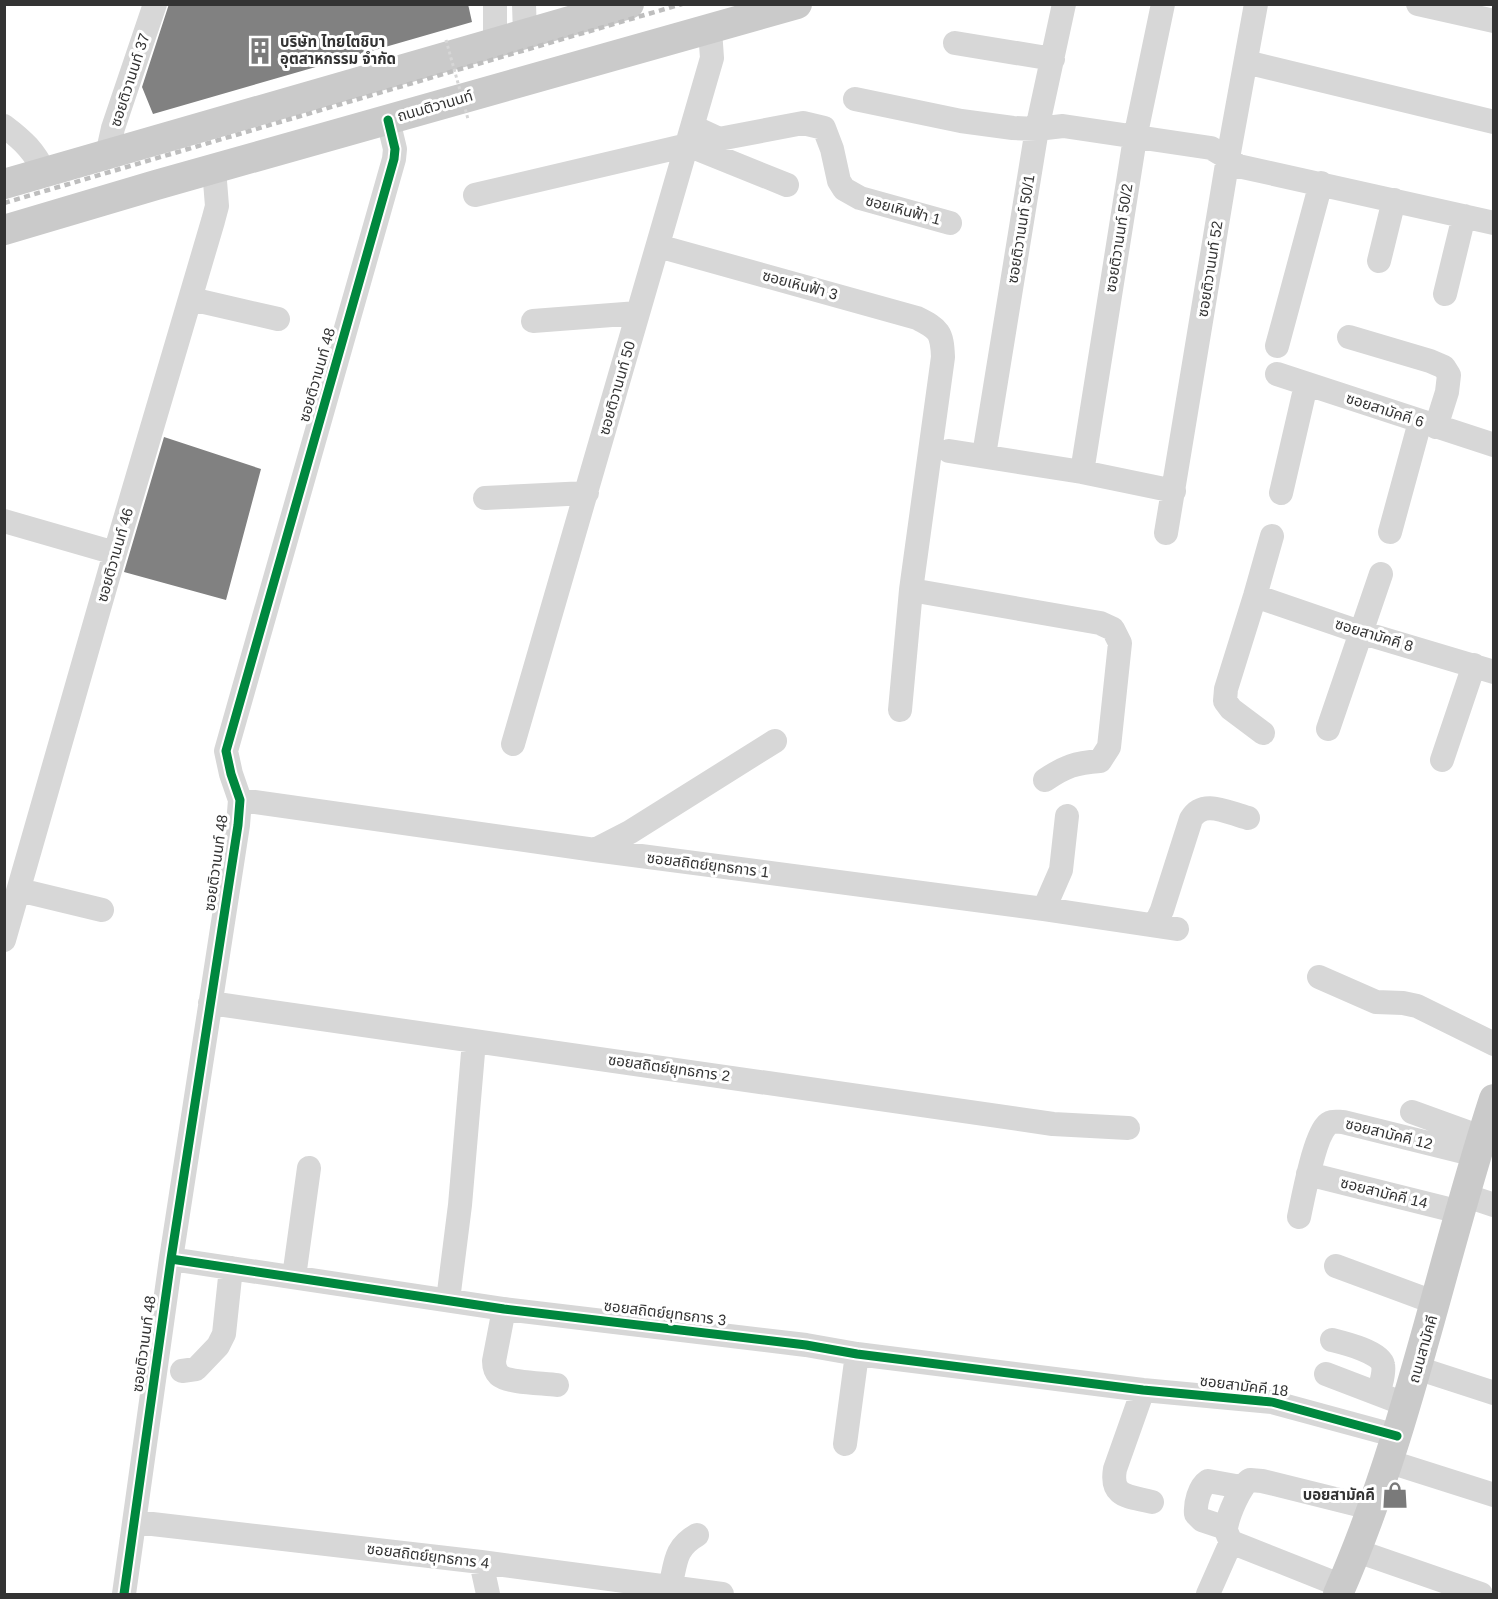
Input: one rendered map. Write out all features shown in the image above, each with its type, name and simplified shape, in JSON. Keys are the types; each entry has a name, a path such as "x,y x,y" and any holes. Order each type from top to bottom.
{"main road":[{"path":"4,184 525,34 575,12 628,4"},
{"name":"ถนนติวานนท์","path":"4,230 797,4"},
{"path":"146,143 156,185"},
{"name":"ถนนสามัคคี","path":"1340,1590 1357,1551 1407,1406 1462,1204 1482,1149 1494,1099"}],"street":[{"name":"ซอยติวานนท์ 37","path":"107,155 155,4"},
{"path":"495,4 495,42"},
{"path":"524,4 525,34"},
{"name":"ซอยติวานนท์ 50/1","path":"984,455 1037,129 1064,4"},
{"name":"ซอยติวานนท์ 50/2","path":"1082,472 1136,138 1163,4"},
{"name":"ซอยติวานนท์ 52","path":"1166,533 1228,158 1257,4"},
{"path":"1418,4 1494,21"},
{"name":"ซอยติวานนท์ 50","path":"513,744 712,58 710,30"},
{"path":"956,43 1053,59"},
{"path":"1246,62 1494,122"},
{"path":"855,99 961,121 1013,128 1037,129 1063,126 1211,148 1238,166 1494,223"},
{"name":"ซอยติวานนท์ 48","path":"124,1594 171,1259 240,800 226,751 394,159 395,149 388,120"},
{"name":"ซอยเหินฟ้า 1","path":"690,136 719,140 803,123 824,128 832,149 838,181 844,189 860,198 950,223"},
{"path":"4,126 25,141 45,173"},
{"path":"475,195 690,136 787,185"},
{"name":"ซอยติวานนท์ 46","path":"4,940 217,206 214,169"},
{"path":"1277,346 1321,183"},
{"path":"1379,261 1394,200"},
{"path":"1445,294 1464,216"},
{"name":"ซอยเหินฟ้า 3","path":"658,246 917,318 939,332 942,339 943,357 912,590"},
{"path":"191,299 278,319"},
{"path":"533,321 638,313"},
{"path":"1349,337 1430,361 1444,368 1449,375 1447,392 1428,425 1390,532"},
{"name":"ซอยสามัคคี 6","path":"1277,374 1494,445"},
{"path":"1281,493 1306,385"},
{"path":"949,450 1082,472 1174,491"},
{"path":"484,498 587,493"},
{"path":"4,520 115,553"},
{"path":"1263,733 1230,709 1225,701 1226,689 1256,596 1272,536"},
{"path":"1328,729 1381,574"},
{"path":"900,710 912,590 1100,623 1113,629 1120,643 1109,747 1100,761 1064,767 1045,780"},
{"name":"ซอยสามัคคี 8","path":"1256,596 1360,632 1484,669"},
{"path":"1442,760 1484,669"},
{"path":"595,850 630,832 775,741"},
{"name":"ซอยสถิตย์ยุทธการ 1","path":"240,800 1166,927 1162,910 1195,811 1206,807 1248,818"},
{"path":"1044,909 1061,870 1067,816"},
{"path":"19,890 102,910"},
{"path":"1319,977 1376,1002 1417,1006 1494,1044"},
{"name":"ซอยสถิตย์ยุทธการ 2","path":"210,1004 1053,1124 1128,1128"},
{"path":"448,1300 460,1205 474,1041"},
{"path":"1412,1112 1482,1149"},
{"name":"ซอยสามัคคี 12","path":"1299,1217 1308,1174 1325,1126 1332,1122 1343,1122 1482,1149"},
{"path":"294,1277 309,1168"},
{"name":"ซอยสามัคคี 14","path":"1308,1174 1462,1204 1494,1205"},
{"name":"ซอยสถิตย์ยุทธการ 3","path":"171,1259 504,1309 806,1345 857,1354 1150,1390"},
{"path":"1336,1266 1436,1303"},
{"path":"182,1371 196,1369 218,1346 224,1334 231,1268"},
{"path":"504,1309 494,1361 494,1368 499,1376 558,1385"},
{"path":"1332,1340 1374,1354 1381,1360 1384,1366 1379,1393"},
{"path":"845,1444 857,1354"},
{"path":"1417,1368 1494,1393"},
{"path":"1326,1374 1379,1393 1407,1406"},
{"path":"1150,1390 1115,1469 1113,1482 1116,1489 1123,1495 1152,1502"},
{"name":"ซอยสามัคคี 18","path":"1150,1390 1284,1404 1392,1448 1494,1495"},
{"path":"1208,1594 1229,1534 1241,1487 1250,1480 1371,1508"},
{"path":"1241,1487 1208,1481 1204,1484 1196,1506 1196,1514 1202,1520 1340,1590"},
{"name":"ซอยสถิตย์ยุทธการ 4","path":"135,1522 481,1562 645,1589 670,1588 722,1594"},
{"path":"670,1588 679,1548 697,1535"},
{"path":"1357,1551 1481,1594"},
{"path":"481,1562 488,1594"}],"path":[{"path":"446,40 468,119"}],"building":[{"name":"บริษัท ไทยโตชิบา อุตสาหกรรม จำกัด","path":"169,4 468,4 472,22 153,114 142,87"},
{"path":"164,437 261,469 226,600 124,572"}],"railway":[{"path":"4,203 682,4"}],"cycle path":[{"path":"124,1594 171,1259 238,825 240,800 226,751 394,159 395,149 388,120"},
{"path":"171,1259 504,1309 806,1345 857,1354 1143,1390 1272,1402 1397,1436"}],"place":[{"name":"บริษัท ไทยโตชิบา อุตสาหกรรม จำกัด","path":"260,51"},
{"name":"บอยสามัคคี","path":"1395,1495"}]}
